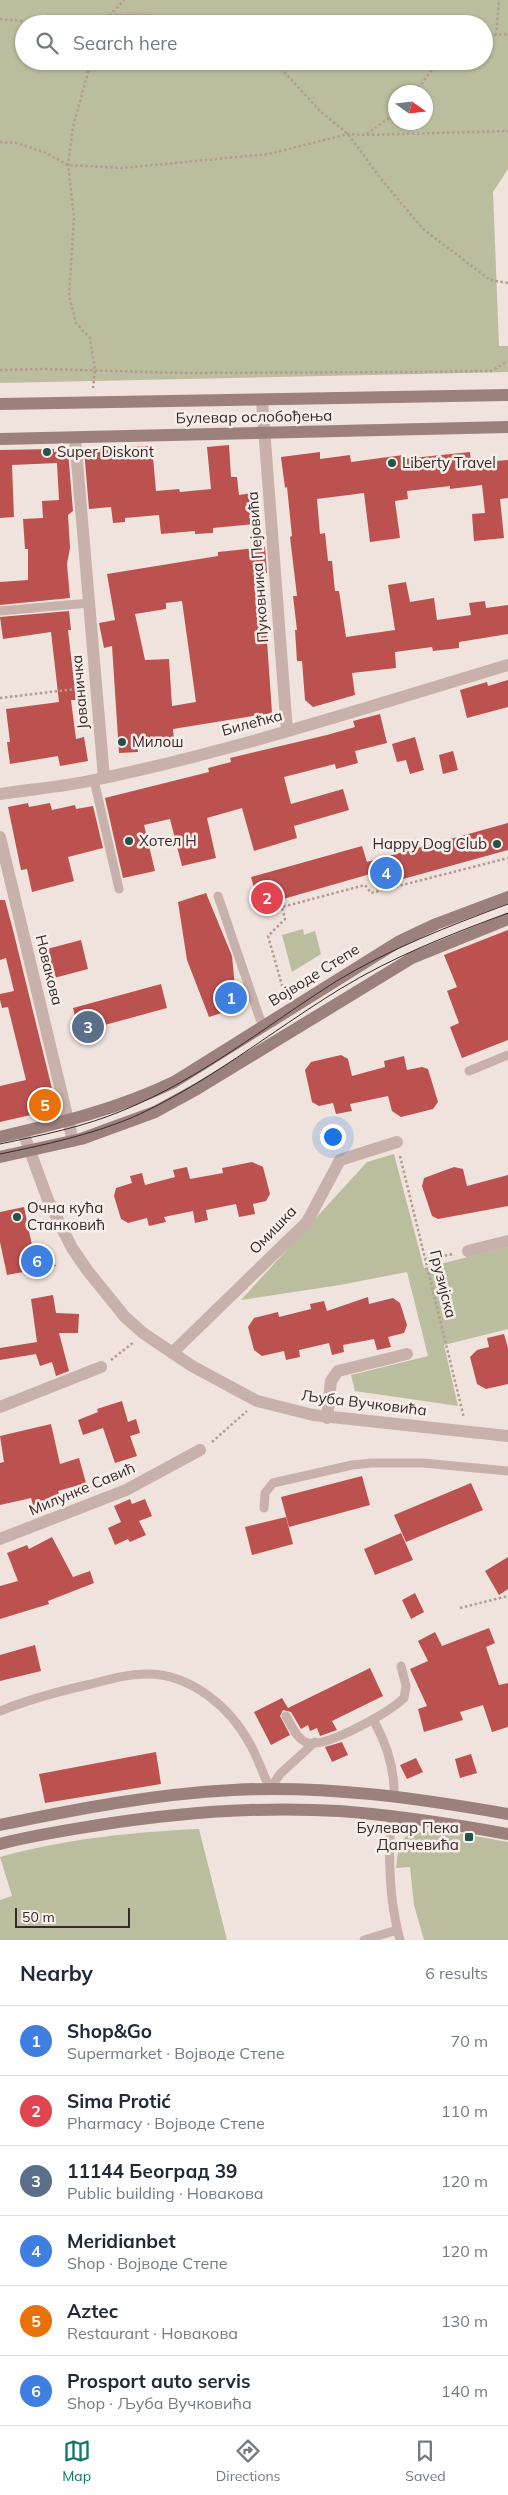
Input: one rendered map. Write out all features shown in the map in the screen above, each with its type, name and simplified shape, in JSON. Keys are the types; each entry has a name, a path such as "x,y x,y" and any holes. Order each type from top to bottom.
{"main road":[{"name":"Булевар ослобођења","path":"0,404 262,401 508,395"},
{"name":"Булевар ослобођења","path":"0,439 508,427"},
{"name":"Војводе Степе","path":"0,1137 69,1121 122,1105 174,1082 398,942 436,924 508,897"},
{"path":"0,1157 73,1141 155,1112 197,1090 412,958 508,919"},
{"path":"0,1824 112,1803 183,1794 270,1789 394,1796 508,1814"},
{"path":"391,1816 394,1796"},
{"path":"0,1844 116,1822 198,1812 296,1810 338,1811 429,1820 508,1834"}],"street":[{"name":"Пуковника Пејовића","path":"262,401 287,731"},
{"name":"Јованичка","path":"75,438 99,779"},
{"name":"Билећка","path":"0,794 99,779 287,731 508,665"},
{"name":"Новакова","path":"0,837 73,1141"},
{"name":"Љуба Вучковића","path":"23,1132 48,1200 72,1248 108,1298 143,1333 172,1353 212,1378 257,1401 327,1418 508,1436"},
{"name":"Омишка","path":"172,1353 307,1222 340,1160 397,1142"},
{"path":"468,1251 508,1241"},
{"path":"327,1418 331,1382 338,1371 407,1354"},
{"path":"0,1407 102,1367"},
{"name":"Милунке Савић","path":"0,1539 126,1490 200,1450"}],"lane":[{"path":"0,611 88,604"},
{"path":"99,779 119,889"},
{"path":"218,896 264,1025"},
{"path":"469,1071 508,1054"},
{"path":"264,1508 265,1492 273,1483 352,1465 423,1462 508,1471"},
{"path":"286,1716 300,1739 307,1743 374,1720 404,1698 406,1686 401,1666"},
{"path":"0,1711 27,1700 125,1676 149,1674 171,1677 200,1689 232,1720 249,1742 270,1789"},
{"path":"374,1720 383,1737 389,1757 394,1779 394,1796"},
{"path":"270,1789 280,1774 314,1742"},
{"path":"391,1816 390,1882 392,1908 400,1940"},
{"path":"364,1940 397,1930"}],"path":[{"path":"110,14 124,0"},
{"path":"496,35 499,0"},
{"path":"103,15 150,15"},
{"path":"0,19 15,20"},
{"path":"493,35 508,34"},
{"path":"89,70 73,126 68,165 74,217 69,296 76,323 90,338 95,370 93,392"},
{"path":"282,70 320,111 348,134 381,179 423,229 490,280 508,283"},
{"path":"420,85 432,70"},
{"path":"365,135 388,119"},
{"path":"0,142 16,143 44,152 68,165 122,168 269,154 348,134 508,131"},
{"path":"0,370 190,373 491,371 508,361"},
{"path":"0,698 86,687"},
{"path":"287,1002 268,936 285,919 282,907 365,885 371,893 508,858"},
{"name":"Грузијска","path":"397,1142 468,1432"},
{"path":"426,1259 468,1251"},
{"path":"102,1367 143,1333"},
{"path":"200,1450 235,1424 257,1401"},
{"path":"460,1608 508,1596"}],"green space":[{"path":"0,0 508,0 508,169 493,192 499,346 508,346 508,372 0,383"},
{"path":"303,929 304,935 315,931 321,954 292,972 282,935"},
{"path":"394,1154 424,1268 508,1247 508,1329 444,1345 458,1406 355,1391 351,1375 428,1356 407,1272 340,1285 241,1300 367,1162"},
{"path":"199,1829 227,1940 0,1940 0,1900 12,1896 0,1857 49,1845 99,1837"},
{"path":"411,1831 458,1833 508,1842 508,1940 424,1940 414,1905 410,1867 396,1868 399,1844"}],"building":[{"path":"229,445 231,477 237,477 239,495 252,493 255,524 213,528 213,533 195,534 195,531 161,534 159,515 125,518 125,522 113,523 111,507 89,509 84,449 152,446 156,491 179,489 180,492 211,489 207,447"},
{"path":"54,449 54,452 68,451 73,511 68,515 70,548 67,564 70,598 0,605 0,582 28,580 28,549 25,549 23,519 43,518 42,501 59,500 57,463 12,465 14,517 0,518 0,450"},
{"path":"320,452 320,459 350,455 351,462 403,455 403,459 470,452 471,463 508,460 508,498 500,499 504,538 474,541 472,514 485,513 482,485 450,489 450,486 407,491 408,499 395,501 400,538 370,542 364,493 317,499 320,534 325,533 328,561 332,561 335,591 339,591 346,637 395,630 388,585 406,582 410,602 434,598 437,620 471,615 469,603 485,601 486,608 508,605 508,634 459,642 459,648 433,651 432,647 395,652 396,668 352,673 355,695 313,707 305,700 302,661 297,661 295,630 297,630 293,596 297,596 290,537 292,536 287,487 285,488 281,457"},
{"path":"265,547 267,573 256,574 259,613 265,612 272,713 173,729 174,740 148,741 149,746 138,747 138,752 119,753 112,646 104,648 99,623 115,620 107,574 218,556 218,552","holes":["182,601 196,702 172,706 169,659 145,660 135,614 166,609 166,603"]},
{"path":"69,611 71,630 68,630 76,700 71,700 76,739 84,737 88,761 60,766 58,756 10,764 7,742 10,742 6,709 59,702 51,632 3,639 0,617"},
{"path":"508,680 508,707 467,718 460,690 487,682 488,686"},
{"path":"380,714 387,743 355,751 358,763 336,769 335,764 284,777 291,804 343,789 349,810 294,826 297,838 254,851 242,808 207,818 216,858 182,866 170,819 144,825 155,871 123,878 105,798 209,772 208,768 231,762 230,758 355,727 353,721"},
{"path":"415,737 424,770 410,774 406,760 397,762 392,744"},
{"path":"453,751 458,770 443,774 439,755"},
{"path":"28,803 29,807 50,803 52,810 75,805 76,809 93,806 103,848 68,857 74,881 32,892 27,869 21,870 8,807"},
{"path":"508,823 508,850 374,887 370,874 259,906 251,877 362,846 367,862"},
{"path":"206,893 232,956 237,1008 209,1017 187,960 178,902"},
{"path":"0,900 5,900 57,1109 0,1122 0,1086 26,1080 8,1007 2,1008 0,1000 0,994 14,991 6,958 0,960"},
{"path":"508,930 508,1040 462,1058 450,1027 459,1023 447,991 457,987 444,955"},
{"path":"81,940 88,969 54,978 47,949"},
{"path":"161,984 167,1008 79,1032 73,1008"},
{"path":"341,1055 348,1059 352,1076 385,1067 384,1061 404,1056 407,1070 422,1067 428,1069 438,1102 433,1109 401,1117 392,1111 388,1096 350,1104 352,1111 336,1114 333,1103 319,1106 312,1102 305,1070 311,1062"},
{"path":"252,1162 263,1167 270,1194 266,1201 253,1204 255,1214 239,1217 236,1204 206,1210 208,1220 195,1223 193,1211 164,1217 166,1222 149,1226 147,1218 128,1223 121,1219 114,1196 116,1188 132,1183 130,1176 142,1173 145,1185 175,1177 173,1170 187,1167 190,1179 223,1173 222,1168"},
{"path":"454,1167 463,1169 467,1186 508,1175 508,1206 438,1219 432,1216 422,1186 424,1178"},
{"path":"24,1207 34,1255 47,1253 56,1266 7,1275 0,1242 0,1212"},
{"path":"53,1295 56,1313 79,1314 78,1333 59,1333 69,1371 56,1376 52,1362 40,1366 36,1354 0,1360 0,1348 37,1342 31,1299"},
{"path":"368,1297 369,1304 393,1298 400,1303 407,1325 404,1333 388,1337 391,1347 377,1350 374,1339 343,1345 344,1352 332,1355 329,1343 299,1350 300,1357 286,1360 284,1351 262,1356 254,1350 248,1327 254,1318 278,1312 279,1317 311,1309 310,1304 324,1301 327,1311"},
{"path":"504,1334 508,1348 508,1384 486,1389 477,1384 470,1357 477,1350 489,1347 487,1338"},
{"path":"122,1401 128,1422 136,1419 140,1433 130,1436 137,1456 115,1463 103,1428 83,1435 78,1420 98,1412 97,1409"},
{"path":"51,1424 60,1464 79,1458 86,1483 58,1491 60,1498 33,1505 31,1498 0,1505 0,1463 4,1462 0,1436"},
{"path":"362,1476 370,1505 289,1527 281,1497"},
{"path":"471,1483 483,1510 406,1542 394,1515"},
{"path":"130,1499 132,1504 145,1499 152,1516 139,1521 146,1535 130,1542 128,1539 115,1545 108,1528 121,1522 114,1506"},
{"path":"286,1517 293,1544 252,1555 245,1527"},
{"path":"401,1533 413,1560 375,1575 364,1549"},
{"path":"52,1537 73,1577 90,1571 94,1583 48,1601 49,1604 0,1619 0,1586 18,1581 7,1553 27,1545 29,1549"},
{"path":"508,1557 508,1589 499,1595 485,1571"},
{"path":"415,1593 424,1612 411,1619 402,1600"},
{"path":"489,1628 495,1643 486,1647 499,1685 508,1683 508,1727 492,1732 483,1705 460,1712 463,1720 424,1732 418,1709 427,1706 410,1669 428,1661 418,1641 435,1632 442,1646"},
{"path":"35,1645 41,1671 0,1681 0,1655"},
{"path":"370,1668 383,1696 332,1721 337,1730 320,1736 317,1728 310,1731 308,1725 301,1729 291,1712 283,1710 280,1716 290,1735 271,1745 254,1712 282,1698 288,1708"},
{"path":"342,1742 348,1755 332,1762 325,1747"},
{"path":"156,1752 161,1784 45,1803 39,1774"},
{"path":"471,1754 477,1773 460,1778 455,1759"},
{"path":"416,1758 423,1772 407,1779 400,1765"}],"tram line":[{"path":"0,1144 94,1121 152,1097 232,1051 356,970 420,939 508,904"},
{"path":"0,1154 83,1134 131,1118 159,1105 212,1074 360,977 422,947 508,913"}],"place":[{"name":"Super Diskont","path":"47,452"},
{"name":"Liberty Travel","path":"392,463"},
{"name":"Милош","path":"122,742"},
{"name":"Хотел Н","path":"129,841"},
{"name":"Happy Dog Club","path":"497,844"},
{"name":"Meridianbet","path":"386,873"},
{"name":"Sima Protić","path":"267,898"},
{"name":"Shop&Go","path":"231,998"},
{"name":"11144 Београд 39","path":"88,1027"},
{"name":"Aztec","path":"45,1105"},
{"name":"Очна кућа Станковић","path":"17,1217"},
{"name":"Prosport auto servis","path":"37,1261"},
{"name":"Булевар Пека Дапчевића","path":"469,1837"}]}
